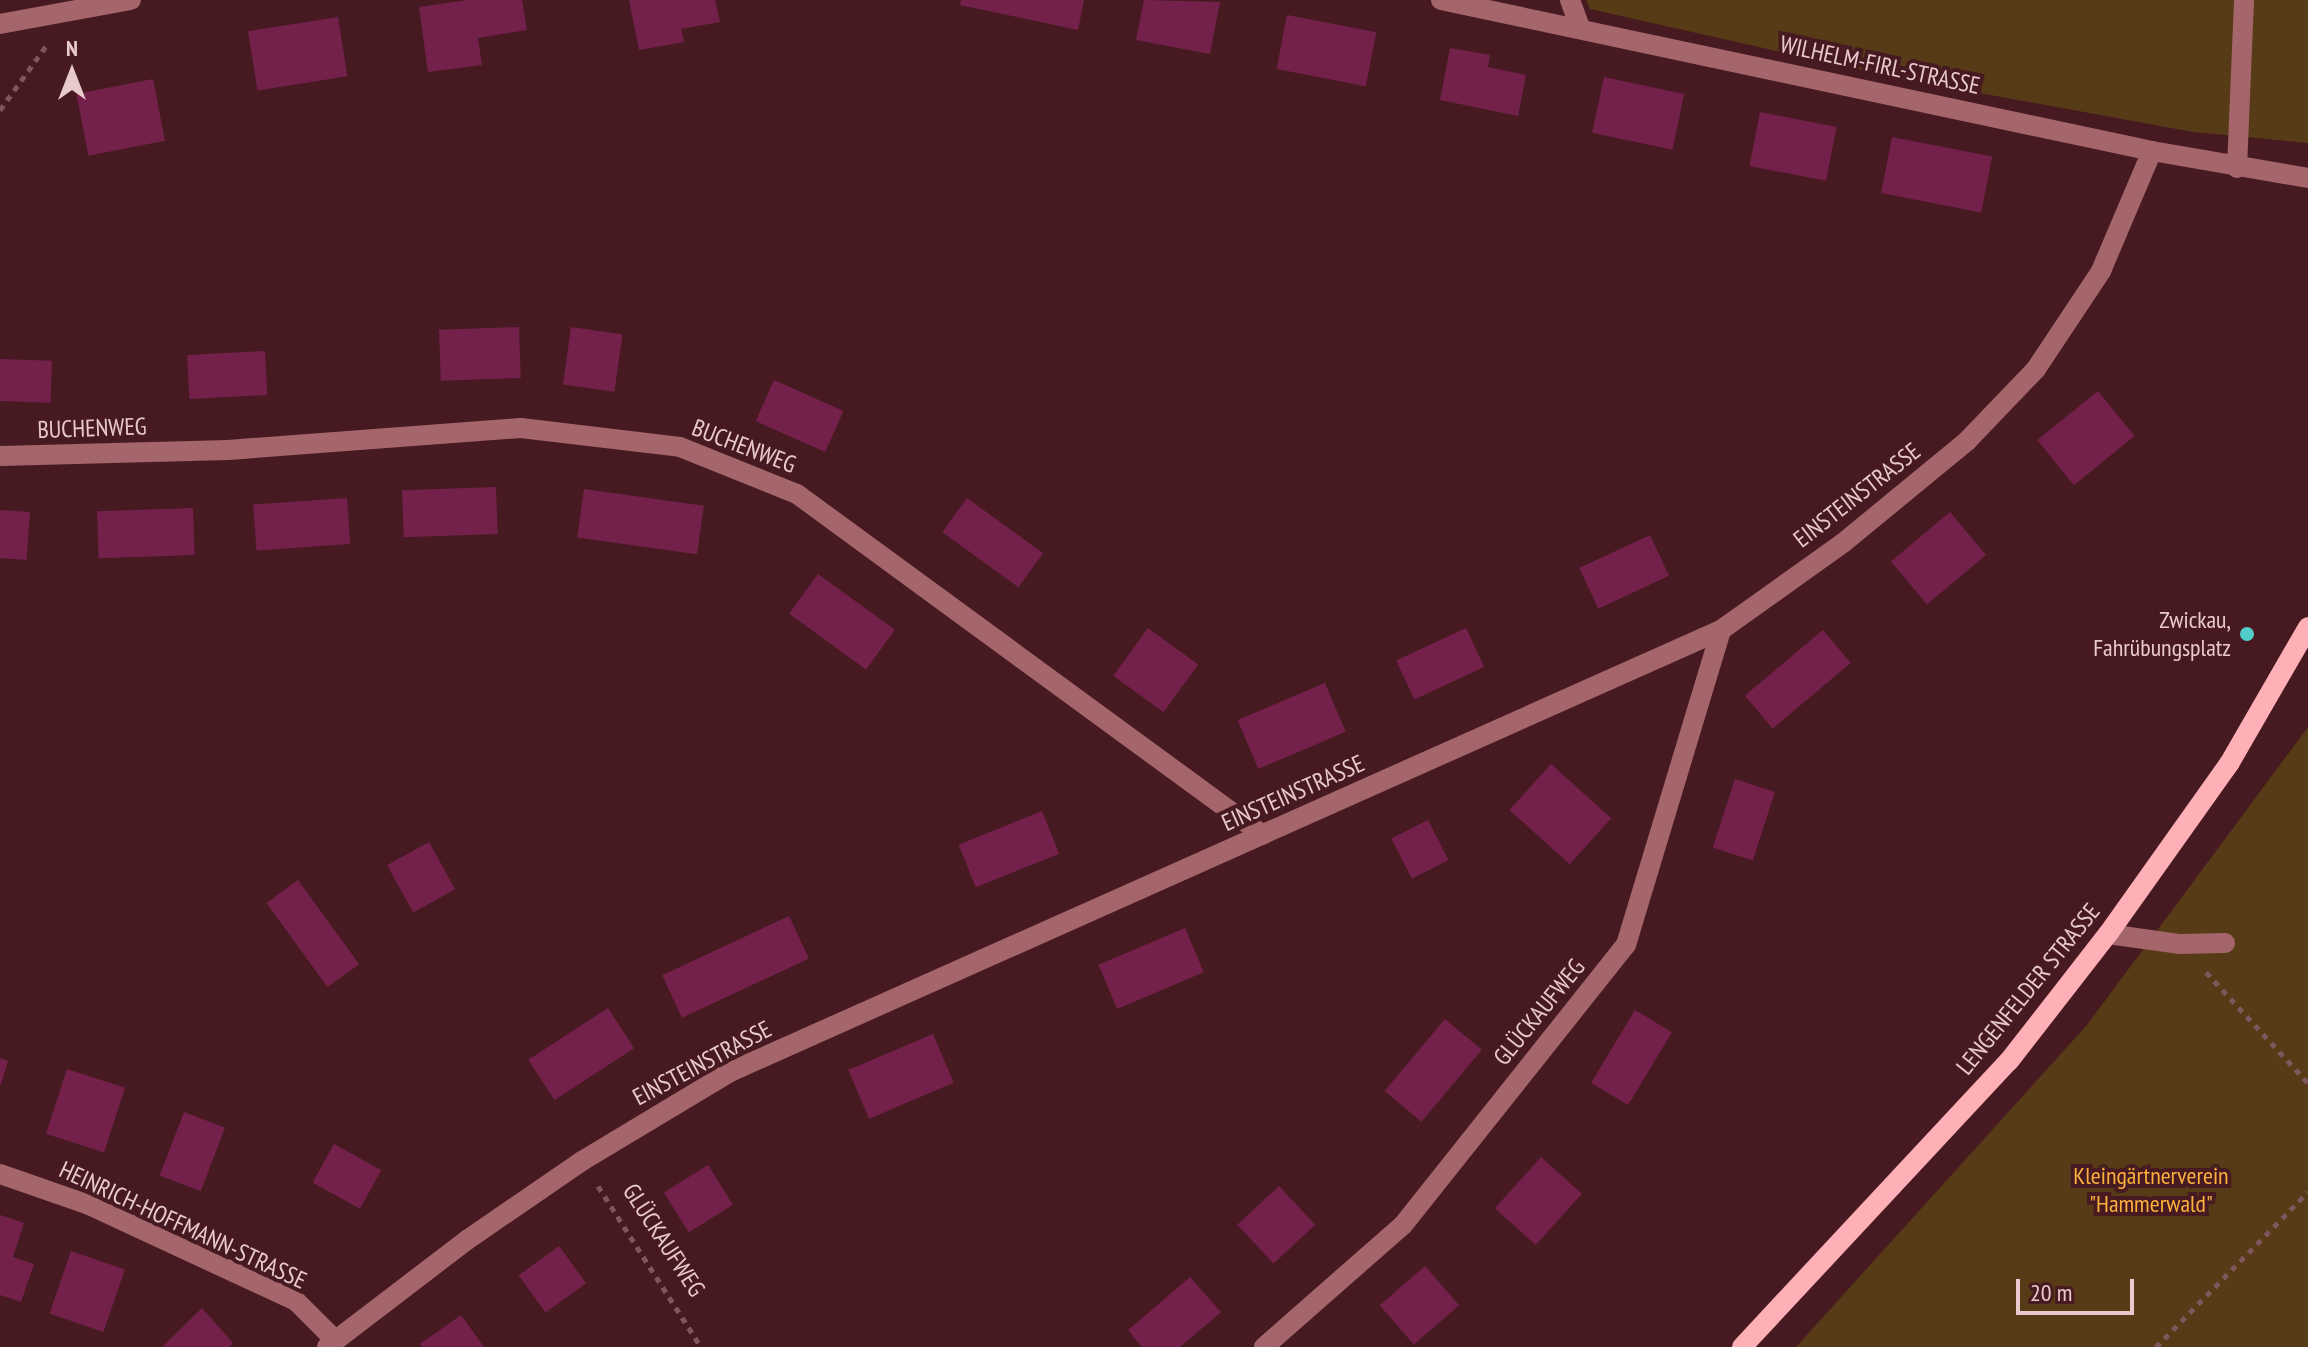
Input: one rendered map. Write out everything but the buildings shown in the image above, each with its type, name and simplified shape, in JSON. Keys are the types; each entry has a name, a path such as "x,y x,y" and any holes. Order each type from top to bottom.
{"main road":[{"name":"LENGENFELDER STRASSE","path":"1742,1347 2009,1061 2108,934 2229,764 2308,627"}],"street":[{"path":"0,24 131,0"},
{"name":"WILHELM-FIRL-STRASSE","path":"1441,0 1580,27 2152,151 2308,178"},
{"path":"1570,0 1580,27"},
{"path":"2237,168 2244,0"},
{"name":"EINSTEINSTRASSE","path":"331,1343 467,1240 582,1161 730,1072 1721,630 1843,543 1967,441 2036,369 2101,271 2152,151"},
{"name":"BUCHENWEG","path":"0,456 228,450 521,428 680,447 797,494 1263,835"},
{"name":"GLÜCKAUFWEG","path":"1264,1347 1403,1225 1626,945 1721,630"},
{"path":"2108,934 2180,944 2225,943"},
{"name":"HEINRICH-HOFFMANN-STRASSE","path":"0,1174 89,1205 296,1301 331,1343"}],"path":[{"path":"0,110 69,13"},
{"path":"2180,944 2308,1083"},
{"name":"GLÜCKAUFWEG","path":"582,1161 701,1347"},
{"path":"2156,1347 2308,1192"}],"green space":[{"path":"1586,0 2308,0 2308,143 2193,132 1892,77 1590,9"},
{"name":"Kleingärtnerverein \"Hammerwald\"","path":"2308,727 2308,1347 1796,1347 2087,1025"}],"place":[{"name":"Zwickau, Fahrübungsplatz","path":"2247,634"}]}
